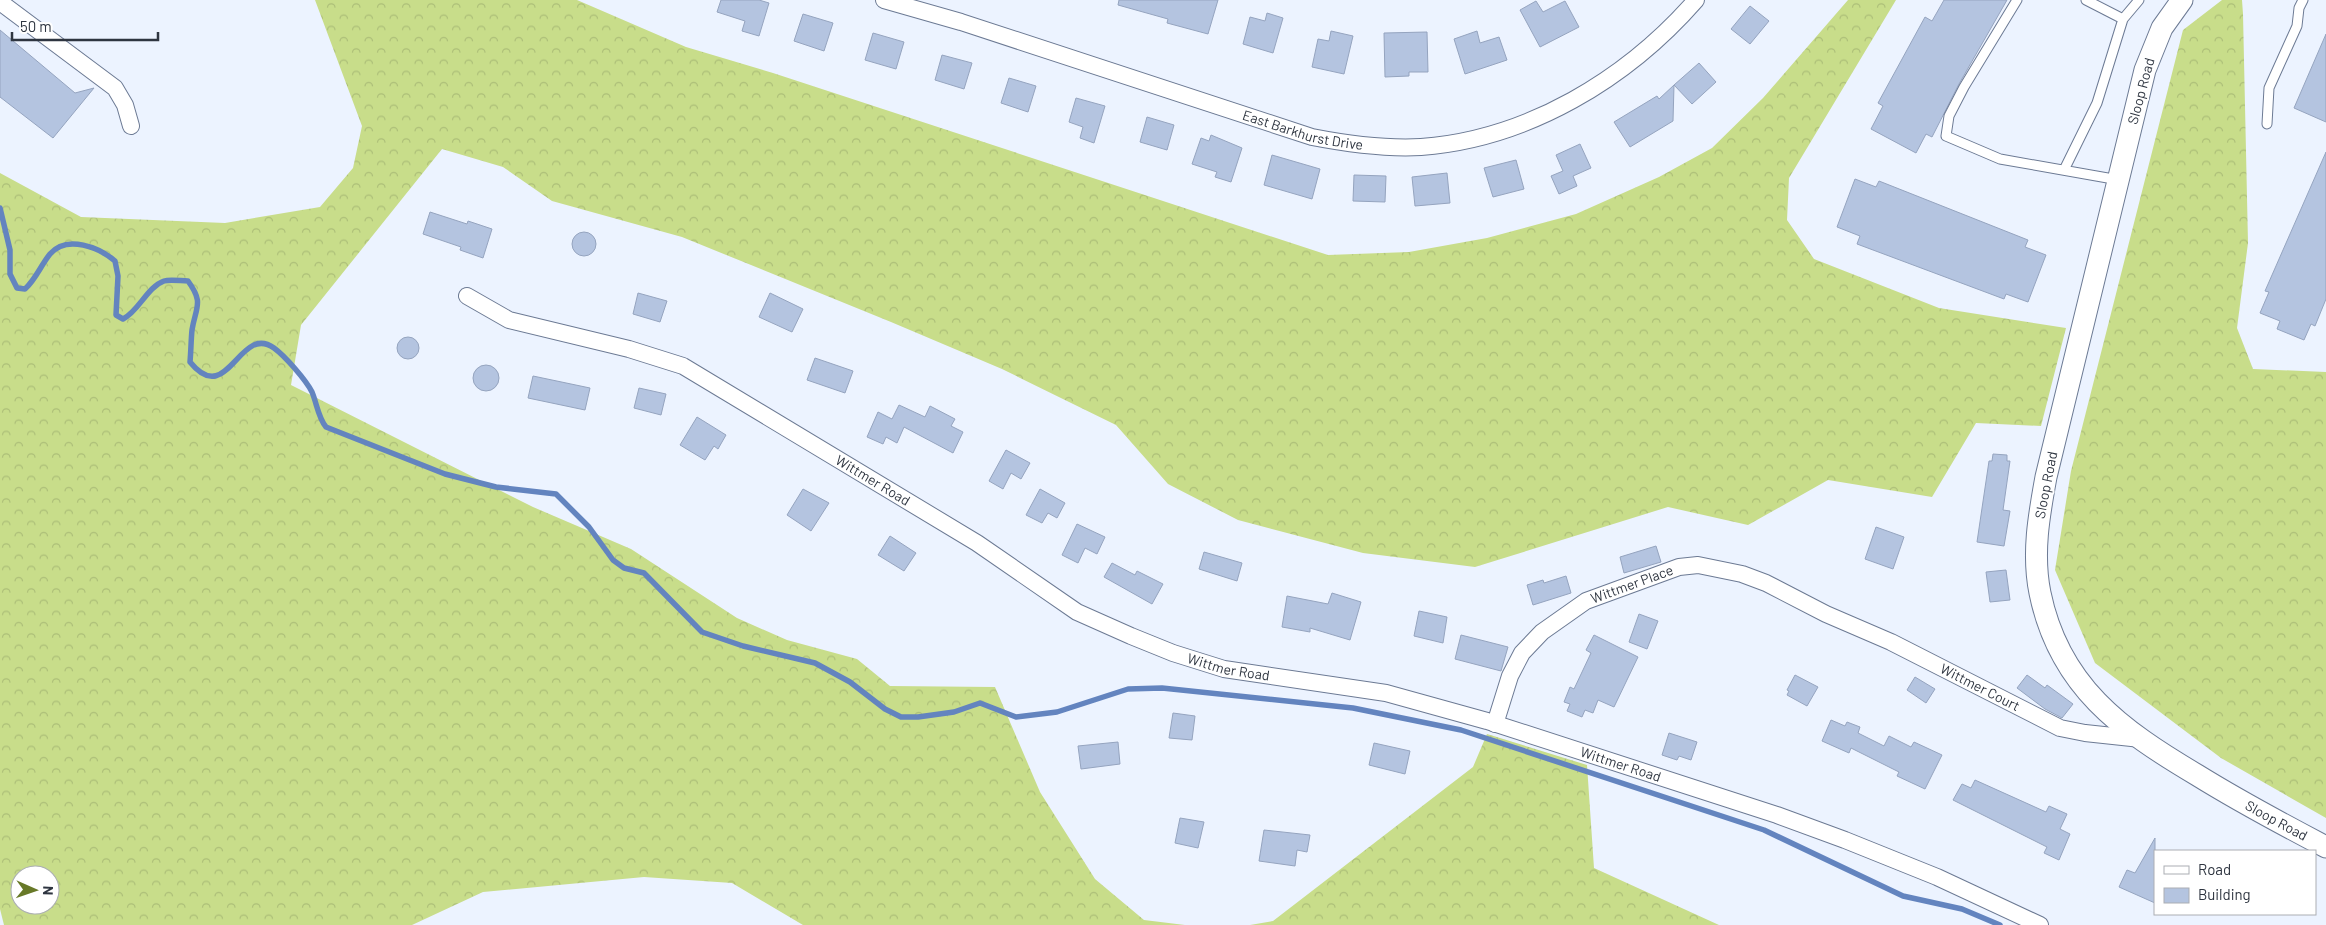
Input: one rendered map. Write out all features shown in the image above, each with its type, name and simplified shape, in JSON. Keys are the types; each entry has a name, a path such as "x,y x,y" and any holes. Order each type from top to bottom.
{"street":[{"name":"East Barkhurst Drive","path":"884,0 961,22 1312,137 1360,145 1420,147 1472,140 1496,133 1578,98 1655,42 1696,0"},
{"name":"Sloop Road","path":"2182,0 2162,28 2153,46 2118,180 2046,476 2037,528 2038,571 2045,613 2053,637 2064,657 2090,695 2120,726 2206,781 2326,847"},
{"path":"0,2 115,88 125,105 131,126"},
{"name":"Wittmer Road","path":"467,296 509,320 629,349 683,366 977,542 1077,612 1131,636 1174,653 1224,669 1386,693 1495,724 1777,815 1845,840 1937,878 2040,925"},
{"name":"Wittmer Place","path":"1495,724 1510,676 1522,653 1542,632 1586,601 1679,566 1698,565 1742,574 1794,596 1826,614"},
{"name":"Wittmer Court","path":"1826,614 1891,642 2060,728 2140,739"}],"lane":[{"path":"2017,0 1964,87 1949,116 1946,136 2000,159 2118,180"},
{"path":"2086,0 2124,19"},
{"path":"2064,170 2097,103 2124,19 2139,0"},
{"path":"2267,124 2269,88 2297,26 2299,8 2304,0"}],"green space":[{"path":"315,0 577,0 686,47 773,73 1328,255 1409,252 1487,238 1576,214 1659,177 1712,148 1763,98 1848,0 1896,0 1789,178 1787,220 1814,259 1939,308 2066,328 2041,426 1976,423 1932,497 1828,480 1748,525 1668,507 1475,567 1363,553 1238,520 1168,484 1116,425 1002,369 682,237 552,201 503,167 442,149 301,325 291,385 533,507 631,549 737,618 787,640 857,659 890,686 995,687 1040,792 1095,879 1144,920 1185,925 803,925 732,883 644,877 483,892 412,925 4,925 0,909 0,173 81,217 225,223 320,207 353,168 362,126"},
{"path":"2222,0 2242,0 2243,14 2248,243 2237,328 2253,369 2326,372 2326,818 2221,758 2095,663 2055,570 2071,471 2183,30"},
{"path":"1487,734 1587,765 1594,868 1719,925 1250,925 1273,921 1473,767"}],"building":[{"path":"721,0 759,0 769,3 759,36 742,31 745,21 717,12"},
{"path":"1119,0 1218,0 1208,34 1167,23 1168,19 1118,5"},
{"path":"1944,0 2007,0 1959,84 1932,137 1926,134 1916,153 1871,129 1883,106 1878,103 1925,17 1932,21"},
{"path":"1536,1 1543,12 1565,1 1579,27 1540,47 1520,10"},
{"path":"1750,6 1769,21 1750,44 1731,29"},
{"path":"1267,13 1283,18 1273,53 1243,44 1250,17 1265,21"},
{"path":"803,14 833,23 824,51 794,41"},
{"path":"0,30 75,93 94,88 53,138 0,97"},
{"path":"1331,31 1353,36 1344,74 1312,67 1318,39 1329,41"},
{"path":"1477,31 1480,43 1499,37 1507,60 1465,74 1454,39"},
{"path":"1427,32 1428,72 1409,72 1409,76 1385,77 1384,33"},
{"path":"873,33 904,42 896,69 865,60"},
{"path":"2326,34 2326,122 2294,108"},
{"path":"942,55 972,63 964,89 935,80"},
{"path":"1699,63 1716,82 1692,104 1674,85"},
{"path":"1009,78 1036,86 1028,112 1001,103"},
{"path":"1674,85 1673,121 1630,147 1614,122 1657,96 1659,99"},
{"path":"1076,98 1105,106 1094,143 1080,138 1083,127 1069,122"},
{"path":"1147,117 1174,125 1167,150 1140,142"},
{"path":"1211,135 1242,148 1231,182 1215,177 1217,172 1192,164 1201,138 1209,141"},
{"path":"1580,144 1591,168 1573,176 1577,186 1559,194 1551,176 1563,171 1556,155"},
{"path":"2326,152 2326,299 2315,326 2311,324 2304,340 2277,329 2280,321 2260,313 2269,292 2265,291"},
{"path":"1272,155 1320,169 1312,199 1264,185"},
{"path":"1516,160 1524,189 1493,197 1484,168"},
{"path":"1447,173 1450,203 1415,206 1412,177"},
{"path":"1354,175 1386,176 1385,202 1353,201"},
{"path":"1855,179 1876,187 1879,181 2028,240 2025,247 2046,255 2028,302 2006,294 2004,299 1857,244 1860,236 1837,227"},
{"path":"430,212 467,224 468,221 492,229 483,258 460,250 461,247 423,234"},
{"path":"584,232 593,235 596,244 593,253 584,256 575,253 572,244 575,235"},
{"path":"638,293 667,301 660,322 633,314"},
{"path":"770,293 803,309 792,332 759,317"},
{"path":"408,337 416,340 419,348 416,356 408,359 400,356 397,348 400,340"},
{"path":"815,358 853,371 845,393 807,380"},
{"path":"486,365 496,368 499,378 496,388 486,391 476,388 473,378 476,368"},
{"path":"533,376 590,388 585,410 528,398"},
{"path":"639,388 666,394 661,415 634,408"},
{"path":"899,405 925,417 930,406 955,419 951,426 963,432 953,453 904,427 897,443 886,437 883,444 867,437 878,412 892,419"},
{"path":"697,417 726,435 718,449 714,446 705,460 680,445"},
{"path":"1006,450 1030,463 1021,479 1011,473 1003,489 989,481"},
{"path":"1993,454 2007,455 2007,461 2010,461 2003,510 2010,511 2004,546 1977,542 1989,461 1992,461"},
{"path":"803,489 829,503 811,531 787,515"},
{"path":"1040,489 1065,503 1057,518 1048,513 1042,523 1026,515"},
{"path":"1077,524 1105,537 1097,554 1085,548 1078,563 1062,555"},
{"path":"1876,527 1904,537 1893,569 1865,559"},
{"path":"890,536 916,553 904,571 878,555"},
{"path":"1656,546 1661,562 1624,573 1620,557"},
{"path":"1204,552 1242,563 1237,581 1199,569"},
{"path":"1112,563 1135,575 1137,571 1163,584 1152,604 1104,577"},
{"path":"2006,570 2010,600 1990,602 1986,572"},
{"path":"1566,576 1571,593 1533,605 1527,585 1543,580 1544,583"},
{"path":"1332,593 1361,602 1350,640 1310,628 1310,632 1282,627 1287,596 1328,604"},
{"path":"1419,611 1447,617 1443,643 1414,636"},
{"path":"1639,614 1658,621 1647,649 1629,642"},
{"path":"1461,635 1508,647 1501,671 1455,659"},
{"path":"1594,635 1638,657 1614,707 1598,700 1593,713 1585,710 1582,717 1567,711 1570,704 1564,702 1570,687 1574,689 1591,653 1586,650"},
{"path":"1795,675 1818,687 1807,706 1787,695 1789,691 1787,690"},
{"path":"2027,675 2045,688 2047,685 2073,704 2062,718 2045,709 2017,688"},
{"path":"1915,677 1935,689 1926,703 1907,690"},
{"path":"1173,713 1195,716 1192,740 1169,738"},
{"path":"1831,720 1845,726 1847,722 1860,727 1858,733 1884,746 1889,736 1911,747 1914,742 1942,755 1925,789 1897,776 1899,772 1851,748 1849,753 1822,741"},
{"path":"1669,733 1697,742 1691,760 1679,756 1677,760 1662,755"},
{"path":"1118,742 1120,764 1081,769 1078,746"},
{"path":"1374,743 1410,751 1405,774 1369,765"},
{"path":"1975,780 2046,812 2049,806 2067,814 2060,829 2070,834 2059,860 2044,853 2047,847 1953,800 1962,784 1971,788"},
{"path":"1180,818 1204,822 1198,848 1175,843"},
{"path":"1264,830 1310,835 1307,852 1297,850 1295,866 1259,861"},
{"path":"2155,838 2154,903 2119,887 2127,870 2135,873"}],"waterway":[{"path":"0,208 10,250 10,274 17,288 25,289 50,254 57,248 74,244 92,248 115,261 118,276 116,315 123,319 134,311 158,284 166,280 188,281 196,295 198,305 192,330 190,362 203,374 214,376 224,372 251,346 262,343 274,348 289,362 309,387 326,427 445,474 496,487 556,494 589,527 613,560 624,568 644,573 702,632 743,646 815,663 850,682 885,709 901,717 918,717 954,712 980,703 1016,717 1057,712 1128,689 1162,688 1353,708 1461,730 1764,830 1903,896 1962,909 2000,925"}]}
